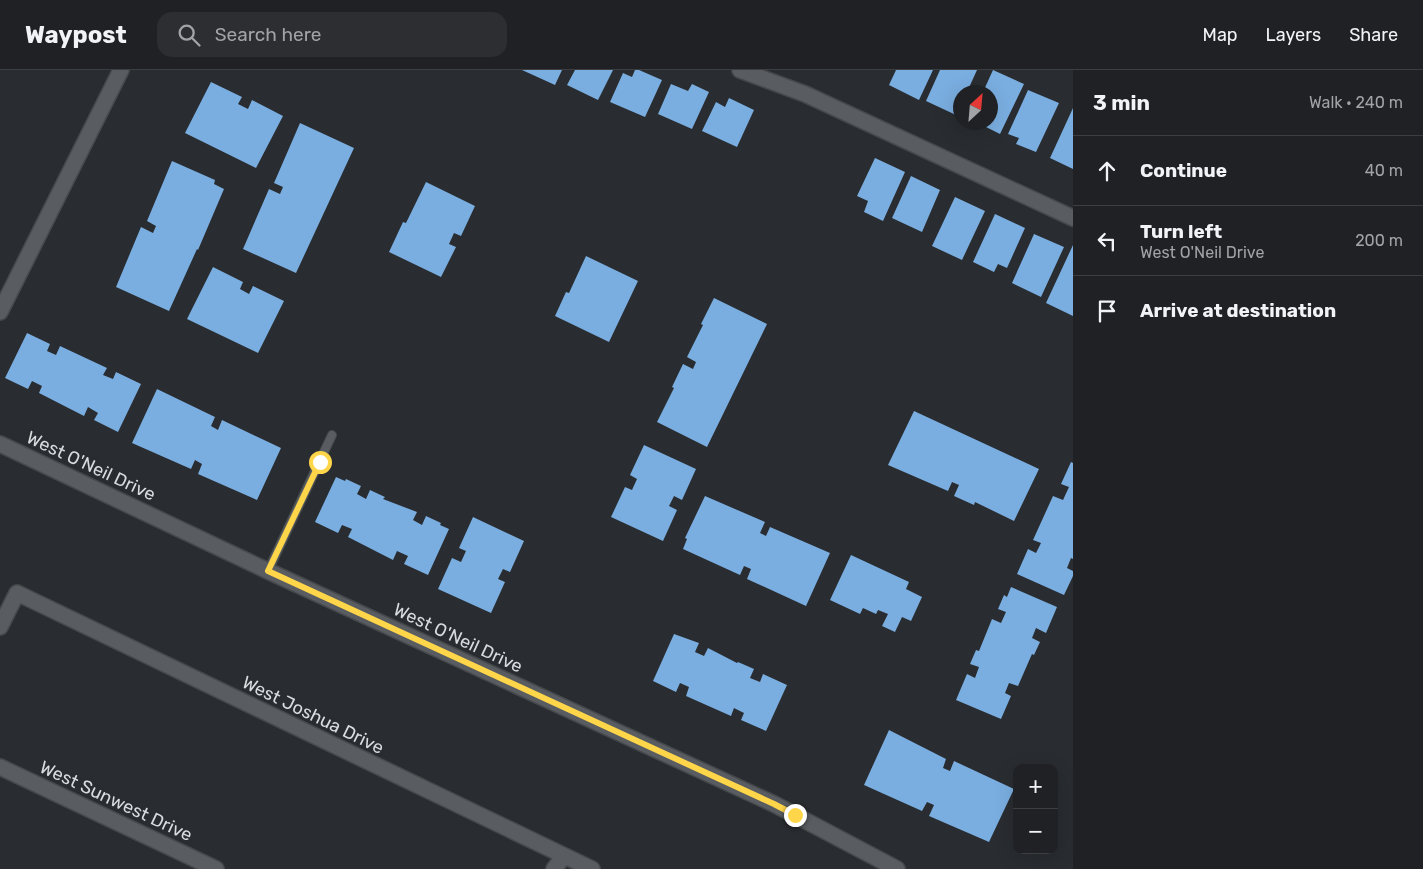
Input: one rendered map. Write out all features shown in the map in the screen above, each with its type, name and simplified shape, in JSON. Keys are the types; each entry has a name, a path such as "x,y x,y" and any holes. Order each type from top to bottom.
{"street":[{"path":"0,312 120,70"},
{"path":"740,70 805,94 1073,218"},
{"name":"West O'Neil Drive","path":"0,444 268,571 774,804 897,869"},
{"name":"West Joshua Drive","path":"0,627 17,594 563,862 592,869"},
{"name":"West Sunwest Drive","path":"0,767 216,869"},
{"path":"554,869 563,862"}],"lane":[{"path":"268,571 332,435"}],"building":[{"path":"522,70 562,70 555,85"},
{"path":"575,70 613,70 598,100 567,85"},
{"path":"635,70 662,80 645,117 610,102 623,73 632,77"},
{"path":"896,70 933,70 919,100 889,85"},
{"path":"940,70 977,70 970,85 953,85 953,114 926,101"},
{"path":"993,70 1024,84 1000,134 992,130 998,130 998,85 986,85"},
{"path":"211,82 242,97 238,104 248,109 252,100 283,116 256,168 185,133"},
{"path":"671,84 688,91 692,84 709,92 692,129 658,114"},
{"path":"1028,90 1059,103 1036,152 1016,144 1019,138 1008,134"},
{"path":"729,98 754,110 737,147 702,131 716,102 725,107"},
{"path":"1073,108 1073,169 1050,158"},
{"path":"300,123 354,148 296,273 243,249 269,189 280,194 283,187 274,183"},
{"path":"875,158 905,172 883,221 864,212 868,201 857,196"},
{"path":"172,161 215,180 214,184 224,189 169,311 116,287 141,227 153,233 156,226 147,221"},
{"path":"911,176 940,190 922,232 892,218"},
{"path":"426,182 475,206 461,236 454,233 449,244 456,247 441,277 389,252 403,222 406,223"},
{"path":"955,197 985,211 962,260 932,246"},
{"path":"995,214 1025,228 1007,268 998,264 994,272 973,262"},
{"path":"1034,234 1064,247 1041,297 1012,283"},
{"path":"1073,245 1073,316 1046,303"},
{"path":"586,256 638,281 609,342 555,316 566,292 569,293"},
{"path":"213,267 243,282 240,289 249,294 253,286 284,301 258,353 187,319"},
{"path":"714,298 767,324 707,447 657,422 674,388 672,387 683,364 693,369 696,362 687,357"},
{"path":"27,333 50,344 47,351 56,355 60,346 107,368 103,375 113,379 116,372 141,384 118,432 94,420 98,413 88,407 84,416 39,393 42,386 32,381 28,389 5,378"},
{"path":"157,389 215,417 211,426 218,430 222,420 281,448 257,500 198,474 202,464 195,460 191,469 132,443"},
{"path":"914,411 1039,469 1014,521 975,502 974,505 954,496 959,485 952,482 948,491 888,465"},
{"path":"644,445 696,469 682,500 674,496 669,506 677,510 663,541 611,517 625,487 632,490 637,479 630,475"},
{"path":"1071,462 1073,463 1073,559 1071,558 1067,568 1073,571 1073,576 1064,595 1017,574 1028,549 1036,553 1041,543 1033,540 1053,496 1063,500 1069,487 1061,484"},
{"path":"336,477 345,481 346,479 361,486 357,494 366,499 370,490 385,497 383,499 417,512 413,520 422,525 426,516 449,529 428,575 404,564 408,556 397,551 393,560 348,537 352,529 342,525 338,533 315,522"},
{"path":"705,496 765,522 760,533 766,536 770,527 830,553 806,606 747,579 751,569 744,566 740,575 683,549 687,539 685,538"},
{"path":"473,517 524,541 510,572 503,569 498,579 505,582 491,613 438,589 452,558 461,562 466,551 459,548"},
{"path":"851,555 909,582 906,589 922,597 911,621 902,617 895,632 882,626 888,614 878,610 876,614 863,608 860,614 830,600"},
{"path":"1011,587 1057,607 1046,633 1036,628 1032,638 1040,642 1034,655 1032,654 1018,686 1009,683 1005,693 1011,696 1001,719 956,700 967,674 975,678 979,667 970,664 976,650 979,651 992,619 1001,623 1006,612 998,609 1004,595 1007,597"},
{"path":"674,634 699,643 695,652 704,656 708,648 737,663 754,669 750,678 760,682 763,674 787,685 766,731 741,720 744,713 734,708 731,716 686,696 689,687 680,683 676,692 653,681"},
{"path":"889,730 946,759 943,768 950,771 954,761 1013,789 1013,791 989,842 929,816 934,805 927,802 922,811 864,785"}],"route":[{"path":"320,462 268,571 795,815"}]}
